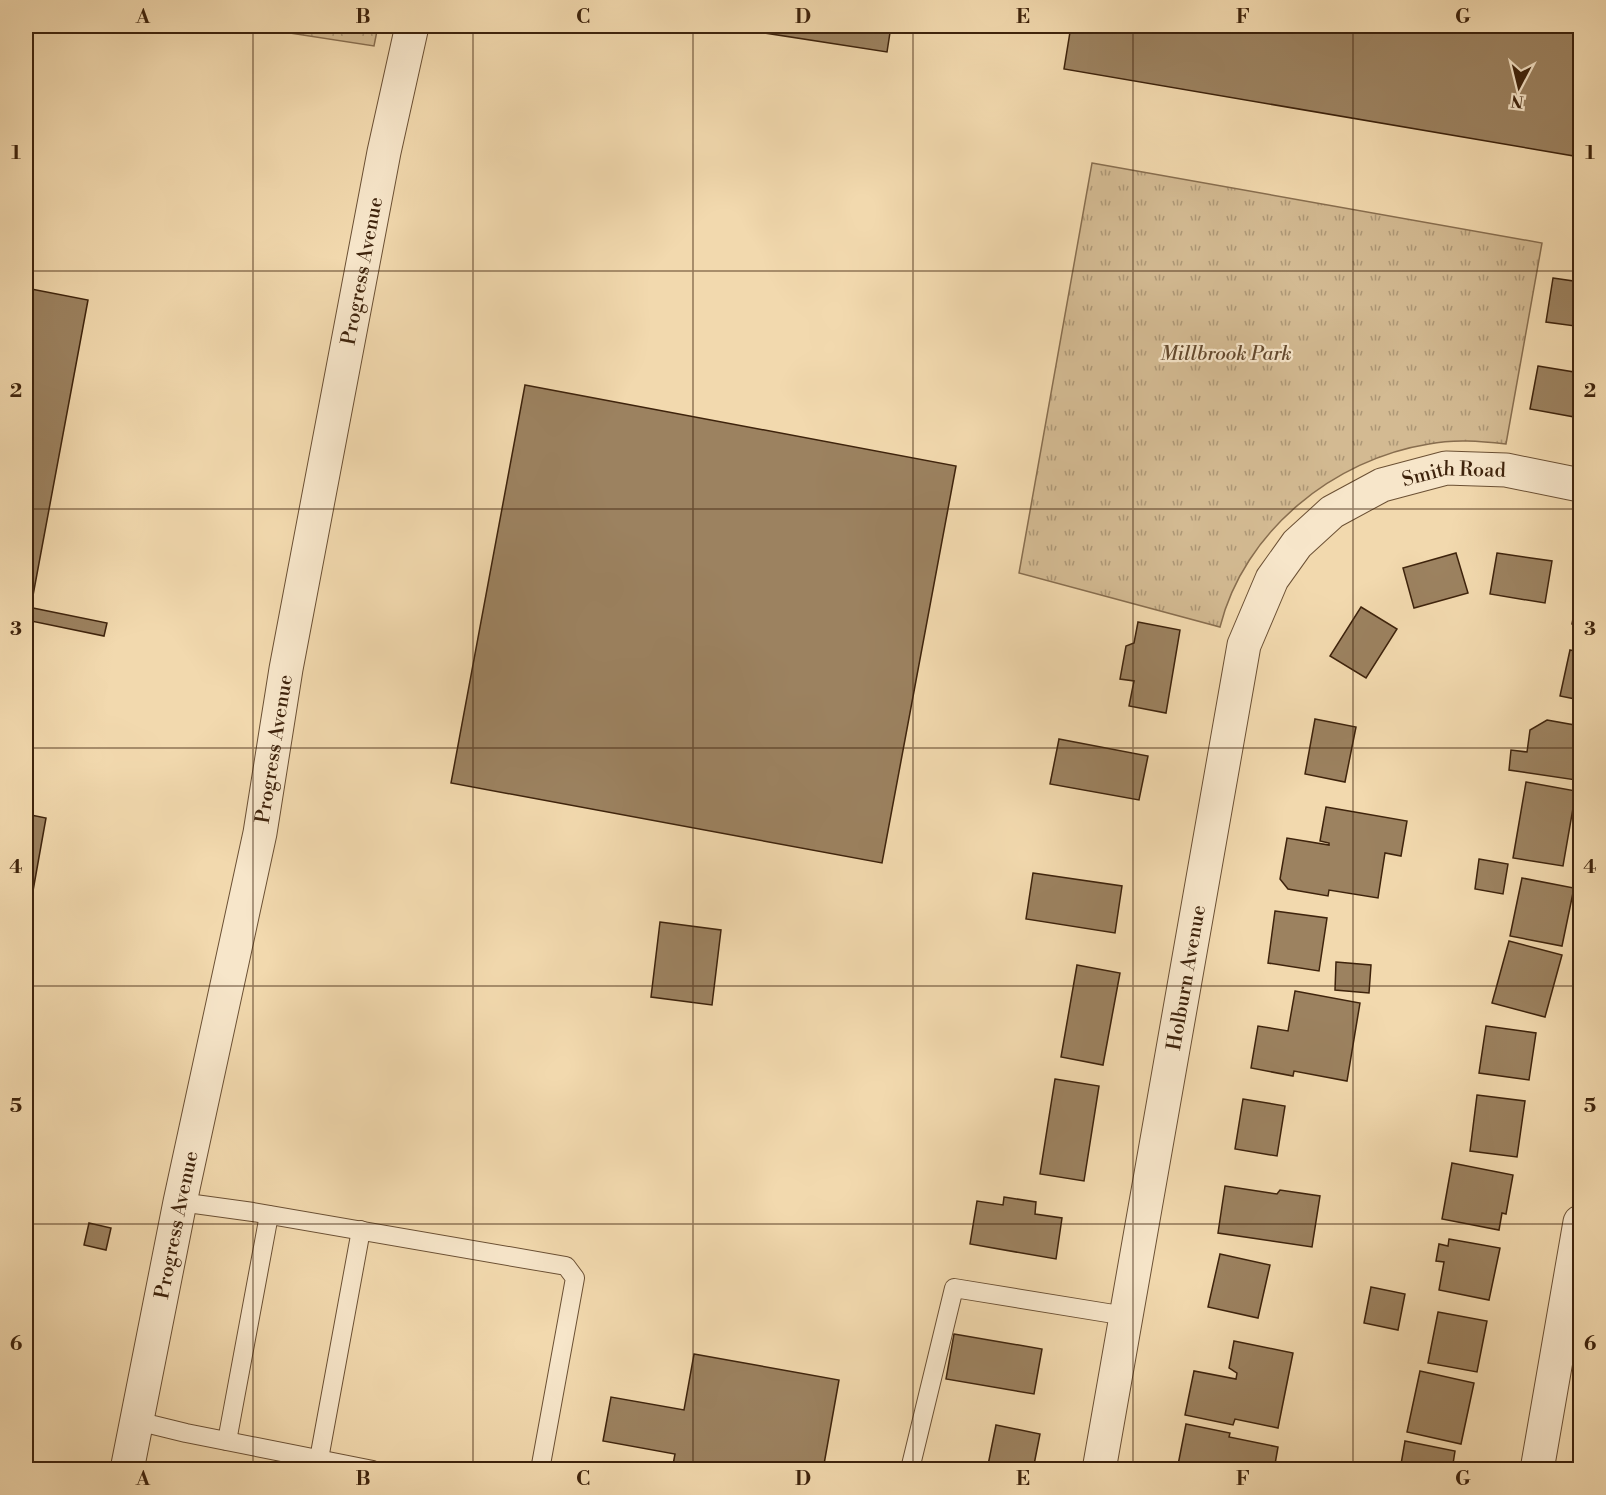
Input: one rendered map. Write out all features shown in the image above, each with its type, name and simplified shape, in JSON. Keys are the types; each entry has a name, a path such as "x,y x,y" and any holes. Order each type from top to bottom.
{"street":[{"name":"Progress Avenue","path":"127,1470 180,1202 260,833 293,634 384,152 412,26"},
{"name":"Smith Road","path":"1332,512 1382,485 1446,468 1506,470 1581,485"},
{"name":"Holburn Avenue","path":"1099,1470 1244,645 1272,579 1297,544 1332,512"},
{"path":"1537,1470 1581,1222"}],"lane":[{"path":"180,1202 361,1230 566,1266 575,1278 540,1470"},
{"path":"227,1441 269,1215"},
{"path":"319,1459 361,1230"},
{"path":"911,1465 954,1288 1126,1316"},
{"path":"137,1421 373,1470"}],"green space":[{"path":"245,26 378,26 374,46"},
{"name":"Millbrook Park","path":"1092,163 1542,243 1506,444 1448,441 1429,444 1394,452 1360,465 1327,483 1298,505 1272,531 1249,560 1232,592 1220,627 1019,573"}],"building":[{"path":"766,26 891,26 887,52 765,33"},
{"path":"1071,26 1580,26 1580,157 1064,69"},
{"path":"1553,278 1580,282 1575,326 1546,322"},
{"path":"26,288 88,300 26,633"},
{"path":"1538,366 1580,373 1580,418 1530,409"},
{"path":"525,385 956,466 882,863 451,783"},
{"path":"1456,553 1468,593 1414,608 1403,568"},
{"path":"1497,553 1552,561 1545,603 1490,594"},
{"path":"1580,583 1580,626 1572,624"},
{"path":"1361,607 1397,629 1366,678 1330,656"},
{"path":"33,608 107,623 104,636 31,621"},
{"path":"1138,622 1180,630 1166,713 1129,706 1134,681 1120,679 1126,646 1134,643"},
{"path":"1570,650 1580,652 1580,700 1560,696"},
{"path":"1315,719 1356,727 1345,782 1305,774"},
{"path":"1547,720 1580,726 1576,780 1509,770 1511,750 1527,752 1530,730"},
{"path":"1059,739 1148,756 1139,800 1050,784"},
{"path":"1526,782 1576,791 1563,866 1513,858"},
{"path":"1326,807 1407,821 1401,856 1385,853 1378,898 1329,890 1328,896 1288,889 1280,879 1287,838 1329,845 1329,843 1320,841"},
{"path":"26,814 46,818 26,930"},
{"path":"1479,859 1508,864 1503,894 1475,889"},
{"path":"1033,873 1122,886 1115,933 1026,919"},
{"path":"1522,878 1574,888 1562,946 1510,936"},
{"path":"1275,911 1327,918 1319,971 1268,963"},
{"path":"660,922 721,930 712,1005 651,997"},
{"path":"1509,941 1562,955 1545,1017 1492,1003"},
{"path":"1336,962 1371,965 1369,993 1335,990"},
{"path":"1077,965 1120,973 1103,1065 1061,1057"},
{"path":"1295,991 1360,1003 1347,1081 1294,1071 1293,1076 1251,1068 1258,1026 1288,1031"},
{"path":"1486,1026 1536,1033 1529,1080 1479,1073"},
{"path":"1055,1079 1099,1086 1084,1181 1040,1174"},
{"path":"1477,1095 1525,1101 1517,1157 1470,1151"},
{"path":"1243,1099 1285,1106 1277,1156 1235,1149"},
{"path":"1452,1163 1513,1175 1506,1214 1502,1213 1499,1230 1442,1219"},
{"path":"1225,1186 1277,1194 1280,1190 1320,1196 1312,1247 1218,1233"},
{"path":"1004,1197 1036,1202 1035,1214 1062,1218 1056,1259 970,1244 977,1201 1003,1205"},
{"path":"89,1223 111,1228 106,1250 84,1245"},
{"path":"1449,1239 1500,1248 1489,1300 1439,1290 1444,1262 1436,1261 1439,1244 1448,1246"},
{"path":"1220,1254 1270,1265 1258,1318 1208,1307"},
{"path":"1371,1287 1405,1294 1398,1330 1364,1323"},
{"path":"1438,1312 1487,1321 1477,1372 1428,1363"},
{"path":"954,1334 1042,1349 1034,1394 946,1379"},
{"path":"1234,1341 1293,1353 1278,1428 1235,1419 1233,1425 1185,1415 1194,1371 1236,1379 1237,1373 1229,1368"},
{"path":"694,1354 839,1380 823,1470 672,1470 675,1454 603,1441 611,1397 684,1410"},
{"path":"1420,1371 1474,1383 1461,1444 1407,1432"},
{"path":"1186,1424 1230,1433 1229,1437 1278,1447 1274,1470 1177,1470"},
{"path":"996,1425 1040,1434 1033,1470 987,1470"},
{"path":"1405,1441 1455,1451 1452,1470 1400,1470"}]}
